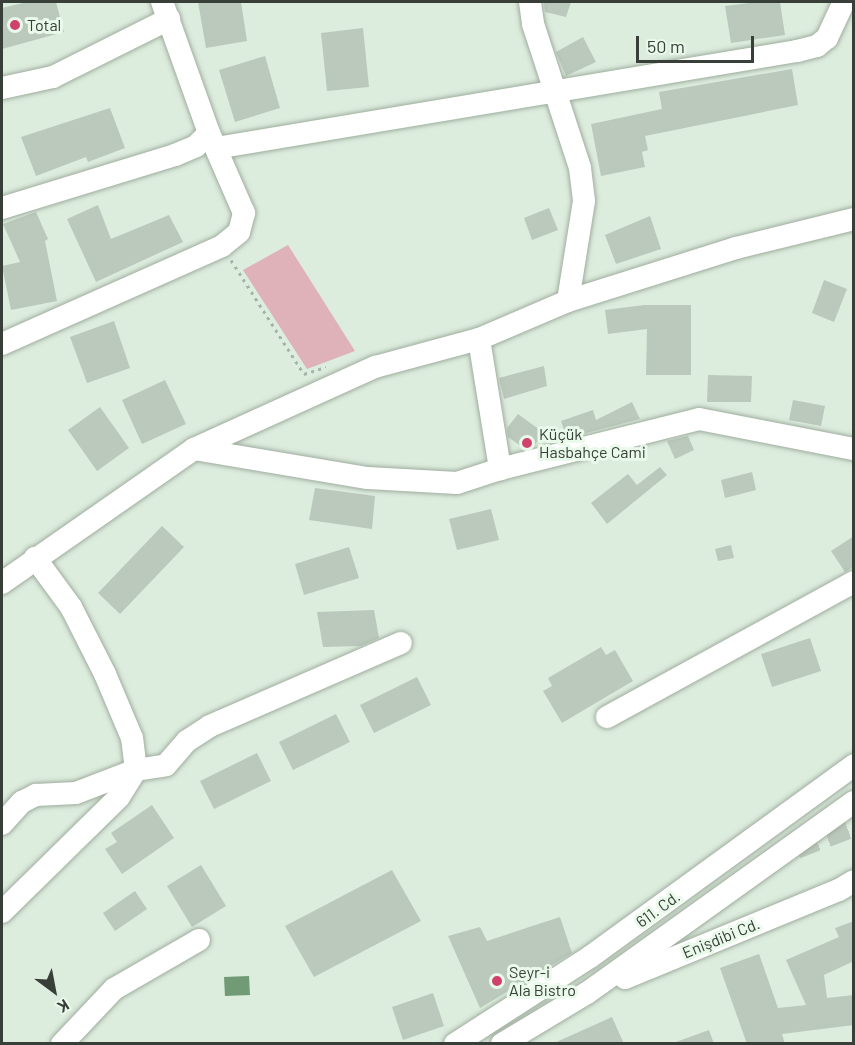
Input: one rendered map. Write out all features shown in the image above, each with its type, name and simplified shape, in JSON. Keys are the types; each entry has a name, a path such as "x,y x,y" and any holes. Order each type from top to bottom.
{"street":[{"path":"530,2 532,24 580,168 584,201 568,301"},
{"path":"2,208 175,155 212,140 313,129 556,91 818,46 833,28 844,2"},
{"path":"2,88 53,77 166,10 212,140 244,213 239,232 222,246 2,344"},
{"path":"2,583 194,449 375,367 479,339 568,301 736,248 854,219"},
{"path":"479,339 500,469"},
{"path":"194,449 368,478 457,483 500,469 699,419 854,449"},
{"path":"2,912 119,797 136,770 132,738 105,674 71,607 35,558"},
{"path":"607,717 854,582"},
{"path":"2,824 28,798 76,793 136,770 166,765 187,741 210,726 401,643"},
{"name":"611. Cd.","path":"455,1044 651,914 854,765"},
{"name":"611. Cd.","path":"502,1044 587,993 854,802"},
{"path":"651,914 742,869"},
{"name":"Enişdibi Cd.","path":"587,993 839,890 854,881"},
{"path":"62,1044 114,989 199,940"}],"path":[{"path":"222,246 299,366"}],"shaded area":[{"path":"288,245 355,351 307,369 243,270"},
{"path":"249,976 250,995 225,996 224,977"}],"building":[{"path":"27,2 56,2 64,32 2,49 2,8"},
{"path":"198,2 241,2 247,41 206,48"},
{"path":"544,2 571,2 566,17 545,12"},
{"path":"780,2 785,35 731,43 725,6"},
{"path":"363,28 369,87 327,91 321,33"},
{"path":"583,37 596,62 566,76 556,52"},
{"path":"265,56 280,108 235,122 219,70"},
{"path":"792,69 798,105 645,136 648,150 642,152 645,167 601,176 591,124 662,109 659,92"},
{"path":"110,108 125,148 88,162 86,157 36,176 21,137"},
{"path":"98,205 111,239 169,215 183,242 96,282 67,219"},
{"path":"549,208 558,230 532,240 524,218"},
{"path":"36,212 48,239 45,241 57,301 11,310 2,266 20,262 3,224"},
{"path":"650,216 661,249 616,264 605,235"},
{"path":"824,280 847,289 834,322 812,313"},
{"path":"644,305 691,305 691,375 646,375 647,329 608,334 605,310"},
{"path":"114,321 130,368 87,383 70,337"},
{"path":"544,366 547,386 504,399 499,378"},
{"path":"708,375 752,376 751,402 707,402"},
{"path":"165,380 186,424 142,444 122,400"},
{"path":"793,400 825,406 821,426 789,420"},
{"path":"632,402 640,419 567,438 561,421 593,410 596,420"},
{"path":"100,407 129,448 97,471 68,430"},
{"name":"Küçük Hasbahçe Cami","path":"518,414 544,433 534,446 525,449 508,437 507,428"},
{"path":"688,436 694,450 675,459 667,441"},
{"path":"660,467 667,475 607,524 591,503 628,474 637,485"},
{"path":"752,472 756,490 725,498 721,480"},
{"path":"315,488 375,496 372,529 309,520"},
{"path":"491,509 499,540 457,550 449,519"},
{"path":"162,526 184,547 120,614 98,593"},
{"path":"854,536 854,566 845,572 831,551"},
{"path":"731,545 734,558 718,561 715,549"},
{"path":"349,547 359,578 304,595 295,564"},
{"path":"374,610 379,638 361,646 323,647 317,612"},
{"path":"810,638 821,671 772,687 761,654"},
{"path":"601,647 606,655 615,650 633,681 562,723 543,691 552,686 548,678"},
{"path":"417,677 431,705 374,733 360,705"},
{"path":"336,714 350,742 293,770 279,742"},
{"path":"257,753 271,781 214,809 200,781"},
{"path":"152,805 174,838 122,874 105,849 117,842 111,833"},
{"path":"201,865 226,906 192,927 167,886"},
{"path":"392,870 421,921 314,977 285,926"},
{"path":"135,891 147,909 115,931 103,913"},
{"name":"Seyr-i Ala Bistro","path":"560,917 572,953 480,1008 448,936 480,927 487,941"},
{"path":"854,921 854,961 824,975 827,998 854,995 854,1025 782,1034 785,1044 747,1044 720,968 759,954 778,1008 806,1005 786,960 839,937 835,928"},
{"path":"433,993 444,1026 403,1040 392,1007"},
{"path":"612,1017 624,1044 552,1044"},
{"path":"709,1030 714,1044 676,1044 676,1042"}],"tunnel":[{"path":"796,848 854,826"}],"place":[{"name":"Total","path":"15,25"},
{"name":"Küçük Hasbahçe Cami","path":"527,443"},
{"name":"Seyr-i Ala Bistro","path":"497,981"}]}
